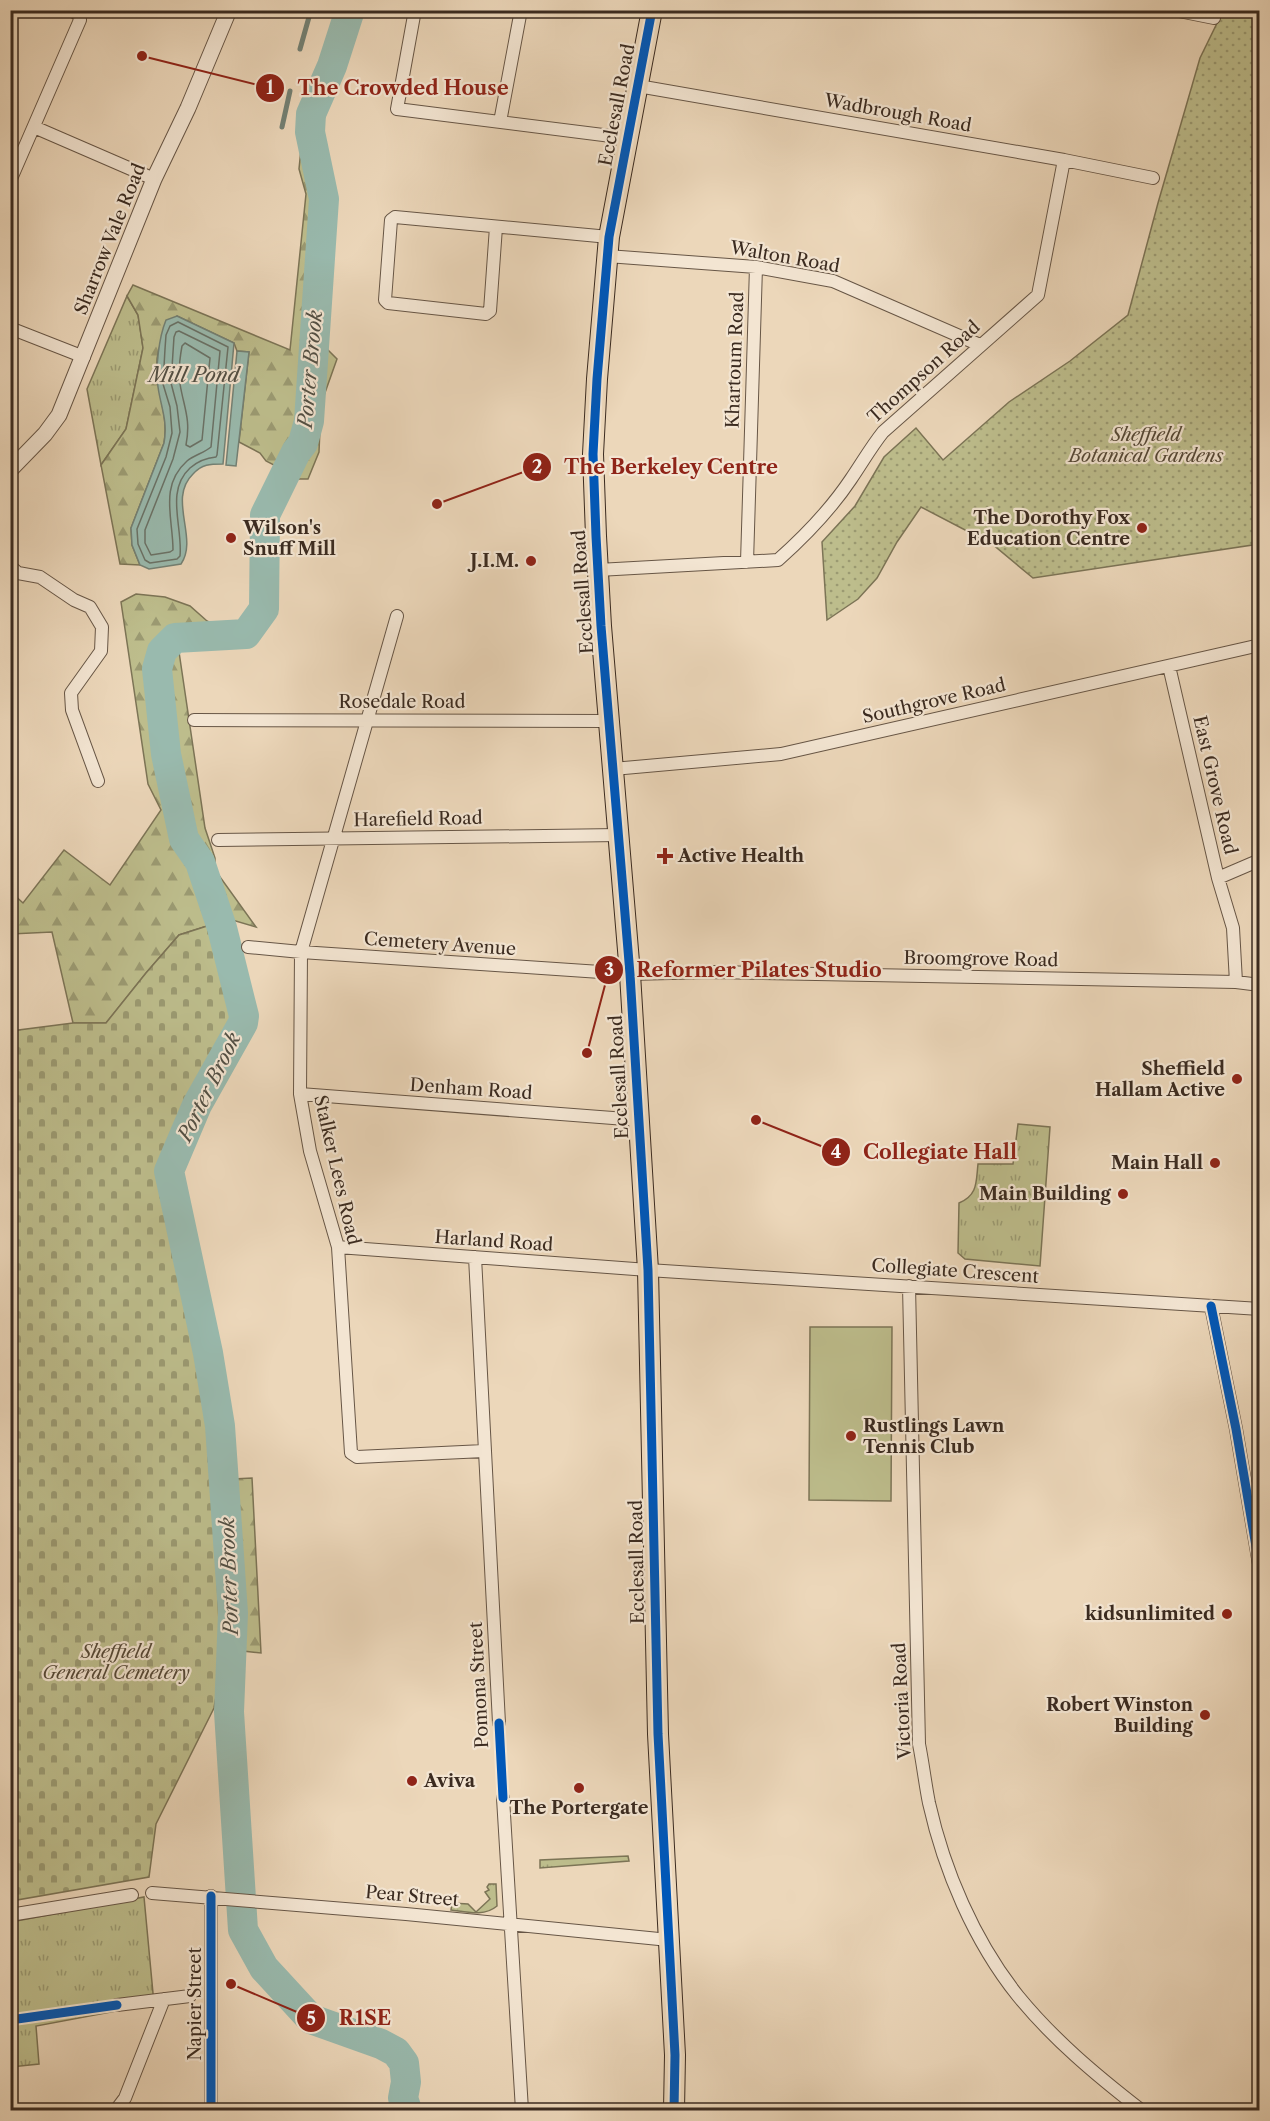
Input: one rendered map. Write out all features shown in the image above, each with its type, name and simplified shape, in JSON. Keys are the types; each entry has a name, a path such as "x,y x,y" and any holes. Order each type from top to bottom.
{"main road":[{"name":"Ecclesall Road","path":"652,10 608,247 593,454 598,570 630,974 648,1270 656,1665 675,2055 674,2110"}],"street":[{"path":"10,182 80,20 78,14 70,10"},
{"name":"Sharrow Vale Road","path":"10,470 45,434 59,415 154,179 188,108 229,10"},
{"path":"415,10 397,109 627,138"},
{"path":"500,122 521,10"},
{"path":"1174,10 1214,18"},
{"name":"Wadbrough Road","path":"638,86 1064,160 1153,178"},
{"path":"34,128 154,179"},
{"name":"Thompson Road","path":"598,570 777,560 820,518 850,481 883,432 1038,295 1064,160"},
{"name":"Walton Road","path":"496,227 490,311 486,314 388,303 385,300 391,220 395,217 496,227 608,247 756,267 833,281 980,345"},
{"name":"Khartoum Road","path":"747,562 756,267"},
{"path":"10,328 84,357"},
{"path":"10,566 18,573 40,577 90,608 102,627 101,651 71,693 72,710 98,781"},
{"name":"Stalker Lees Road","path":"397,616 301,952 300,1094 310,1151 338,1247 351,1453 353,1455 484,1451"},
{"name":"Southgrove Road","path":"613,769 781,754 1260,645"},
{"name":"East Grove Road","path":"1169,666 1218,878 1233,927 1236,982"},
{"name":"Rosedale Road","path":"194,720 609,721"},
{"name":"Harefield Road","path":"218,840 618,835"},
{"path":"1218,878 1260,860"},
{"name":"Cemetery Avenue","path":"248,947 630,974"},
{"name":"Broomgrove Road","path":"630,974 712,972 1236,982 1260,985"},
{"name":"Denham Road","path":"300,1094 639,1120"},
{"name":"Harland Road","path":"338,1247 648,1270"},
{"name":"Pomona Street","path":"475,1257 499,1723"},
{"name":"Collegiate Crescent","path":"648,1270 1260,1309"},
{"name":"Victoria Road","path":"909,1286 919,1744 929,1803 940,1843 962,1903 988,1950 1017,1994 1053,2036 1093,2073 1141,2110"},
{"path":"1211,1306 1236,1429 1260,1570"},
{"path":"503,1798 522,2110"},
{"name":"Pear Street","path":"152,1893 211,1896 511,1923 669,1940"},
{"path":"10,1915 132,1894"},
{"name":"Napier Street","path":"211,1896 211,2110"},
{"path":"117,2005 190,1996"},
{"path":"116,2110 125,2098 164,1999"}],"green space":[{"path":"342,11 355,11 319,137 330,193 325,347 337,359 321,404 319,452 308,479 289,479 278,467 266,461 260,453 239,442 249,352 237,351 234,343 177,316 160,345 157,361 164,419 164,443 131,528 132,545 140,565 120,564 101,465 126,429 143,348 138,315 127,296 133,285 290,350 306,194 299,169 305,110 331,48"},
{"name":"Sheffield Botanical Gardens","path":"1223,11 1259,11 1259,544 1033,578 992,544 921,507 897,542 877,578 858,599 827,620 822,542 855,506 884,457 916,428 943,460 1009,402 1070,361 1128,315 1200,58"},
{"path":"127,296 138,315 143,348 126,429 101,465 87,389"},
{"path":"136,594 165,597 190,606 207,621 243,640 178,645 205,828 215,858 215,870 256,927 229,919 179,935 106,1023 73,1023 52,932 11,934 11,892 23,903 64,850 110,885 161,810 148,784 121,602"},
{"name":"Sheffield General Cemetery","path":"229,919 246,988 240,1023 196,1104 169,1171 209,1391 221,1669 214,1708 156,1824 149,1877 11,1901 11,1031 73,1023 106,1023 179,935"},
{"path":"1018,1124 1050,1127 1040,1266 965,1259 958,1253 959,1203 973,1192 978,1164 1013,1164"},
{"name":"Rustlings Lawn Tennis Club","path":"810,1327 892,1327 891,1501 809,1500"},
{"path":"252,1478 261,1653 243,1651 233,1479"},
{"path":"628,1856 629,1861 540,1868 540,1860"},
{"path":"489,1884 496,1884 497,1906 481,1913 451,1910 452,1903 468,1904 476,1912 490,1899 485,1892 489,1890 487,1887"},
{"path":"144,1897 154,2004 36,2026 39,2064 11,2067 11,1922"}],"water":[{"name":"Mill Pond","path":"177,316 234,343 223,464 203,466 186,484 183,507 187,542 186,554 181,564 149,569 140,565 132,545 131,528 164,443 165,421 157,380 158,353 166,320"},
{"path":"237,351 249,352 236,466 226,465"},
{"path":"269,570 270,617 252,639 246,627 260,607 259,571"}],"waterway":[{"path":"300,49 311,10"},
{"name":"Porter Brook","path":"350,10 332,66 311,114 310,132 324,199 309,421 303,443 296,452 265,515 264,609 246,634 175,638 162,651 157,669 166,754 184,839 200,862 222,928 244,1016 243,1023 197,1105 169,1171 208,1353 220,1426 233,1613 229,1712 243,1930 264,1968 311,2019 381,2044 396,2052 404,2063 406,2082 403,2098 407,2110"},
{"path":"282,127 290,91"}],"cycle path":[{"path":"652,10 609,237 593,454 601,626 630,974 648,1270 658,1734 675,2055 674,2110"},
{"path":"1211,1306 1236,1429 1260,1570"},
{"path":"499,1723 503,1798"},
{"path":"211,1896 211,2110"},
{"path":"10,2020 117,2005"}],"place":[{"name":"The Crowded House","path":"142,56"},
{"name":"The Berkeley Centre","path":"437,504"},
{"name":"The Dorothy Fox Education Centre","path":"1142,528"},
{"name":"Wilson's Snuff Mill","path":"231,538"},
{"name":"J.I.M.","path":"531,561"},
{"name":"Active Health","path":"665,856"},
{"name":"Reformer Pilates Studio","path":"587,1053"},
{"name":"Sheffield Hallam Active","path":"1237,1079"},
{"name":"Collegiate Hall","path":"756,1120"},
{"name":"Main Hall","path":"1215,1163"},
{"name":"Main Building","path":"1123,1194"},
{"name":"Rustlings Lawn Tennis Club","path":"851,1436"},
{"name":"kidsunlimited","path":"1227,1614"},
{"name":"Robert Winston Building","path":"1205,1715"},
{"name":"Aviva","path":"412,1781"},
{"name":"The Portergate","path":"579,1788"},
{"name":"R1SE","path":"231,1984"}]}
